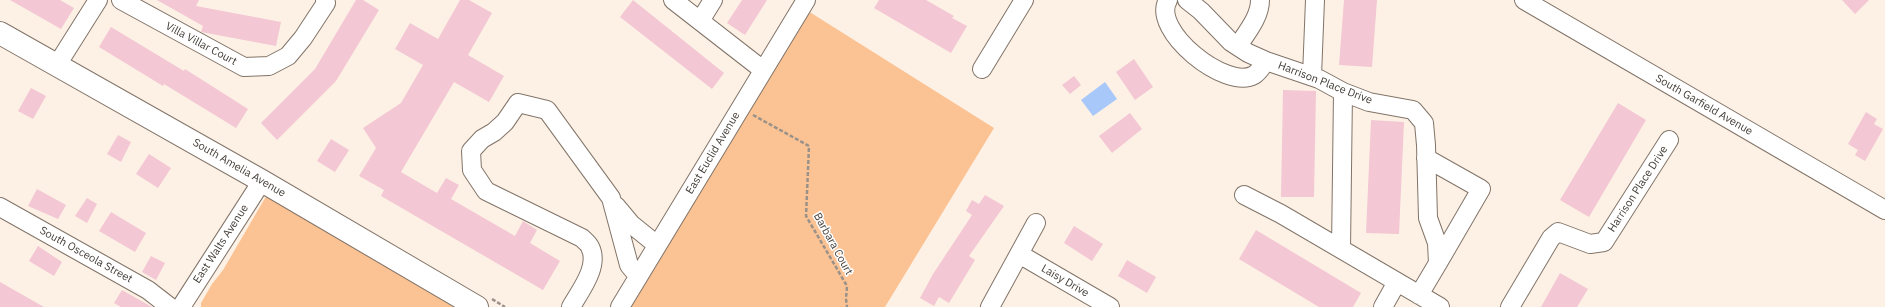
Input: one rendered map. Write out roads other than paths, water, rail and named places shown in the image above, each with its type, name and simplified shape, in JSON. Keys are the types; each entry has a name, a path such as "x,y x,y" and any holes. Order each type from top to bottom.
{"main road":[{"name":"South Amelia Avenue","path":"0,33 262,181 476,307"}],"street":[{"path":"57,65 98,0"},
{"name":"Villa Villar Court","path":"120,0 244,67 269,66 288,56 304,38 326,3 325,0"},
{"path":"673,0 763,70"},
{"path":"700,21 713,0"},
{"name":"East Euclid Avenue","path":"620,307 806,0"},
{"path":"982,69 1024,0"},
{"path":"1168,0 1164,5 1164,13 1177,40 1200,60 1225,73 1243,77 1254,75 1266,61"},
{"name":"Harrison Place Drive","path":"1187,0 1205,6 1231,42 1266,61 1312,76 1343,92 1369,102 1413,110 1424,123 1428,218 1437,243 1438,263"},
{"path":"1238,46 1258,8 1267,10 1273,0"},
{"path":"1312,76 1315,0"},
{"name":"South Garfield Avenue","path":"1524,0 1885,210"},
{"path":"1341,249 1343,92"},
{"path":"571,307 591,271 593,260 590,247 582,238 486,191 472,170 471,151 482,139 494,132 505,122 518,103 547,110 631,224 657,245"},
{"name":"Harrison Place Drive","path":"1510,307 1551,238 1558,232 1590,244 1604,242 1669,140"},
{"path":"1419,295 1481,189 1426,158"},
{"name":"East Walts Avenue","path":"181,307 262,181"},
{"path":"1244,195 1341,249 1440,307"},
{"path":"611,198 629,265 638,276"},
{"name":"South Osceola Street","path":"0,207 148,290 170,307"},
{"path":"990,307 1036,223"},
{"name":"Laisy Drive","path":"1019,254 1110,307"},
{"path":"1383,307 1397,282"}],"water":[{"path":"1105,82 1117,99 1093,116 1081,100"}]}
